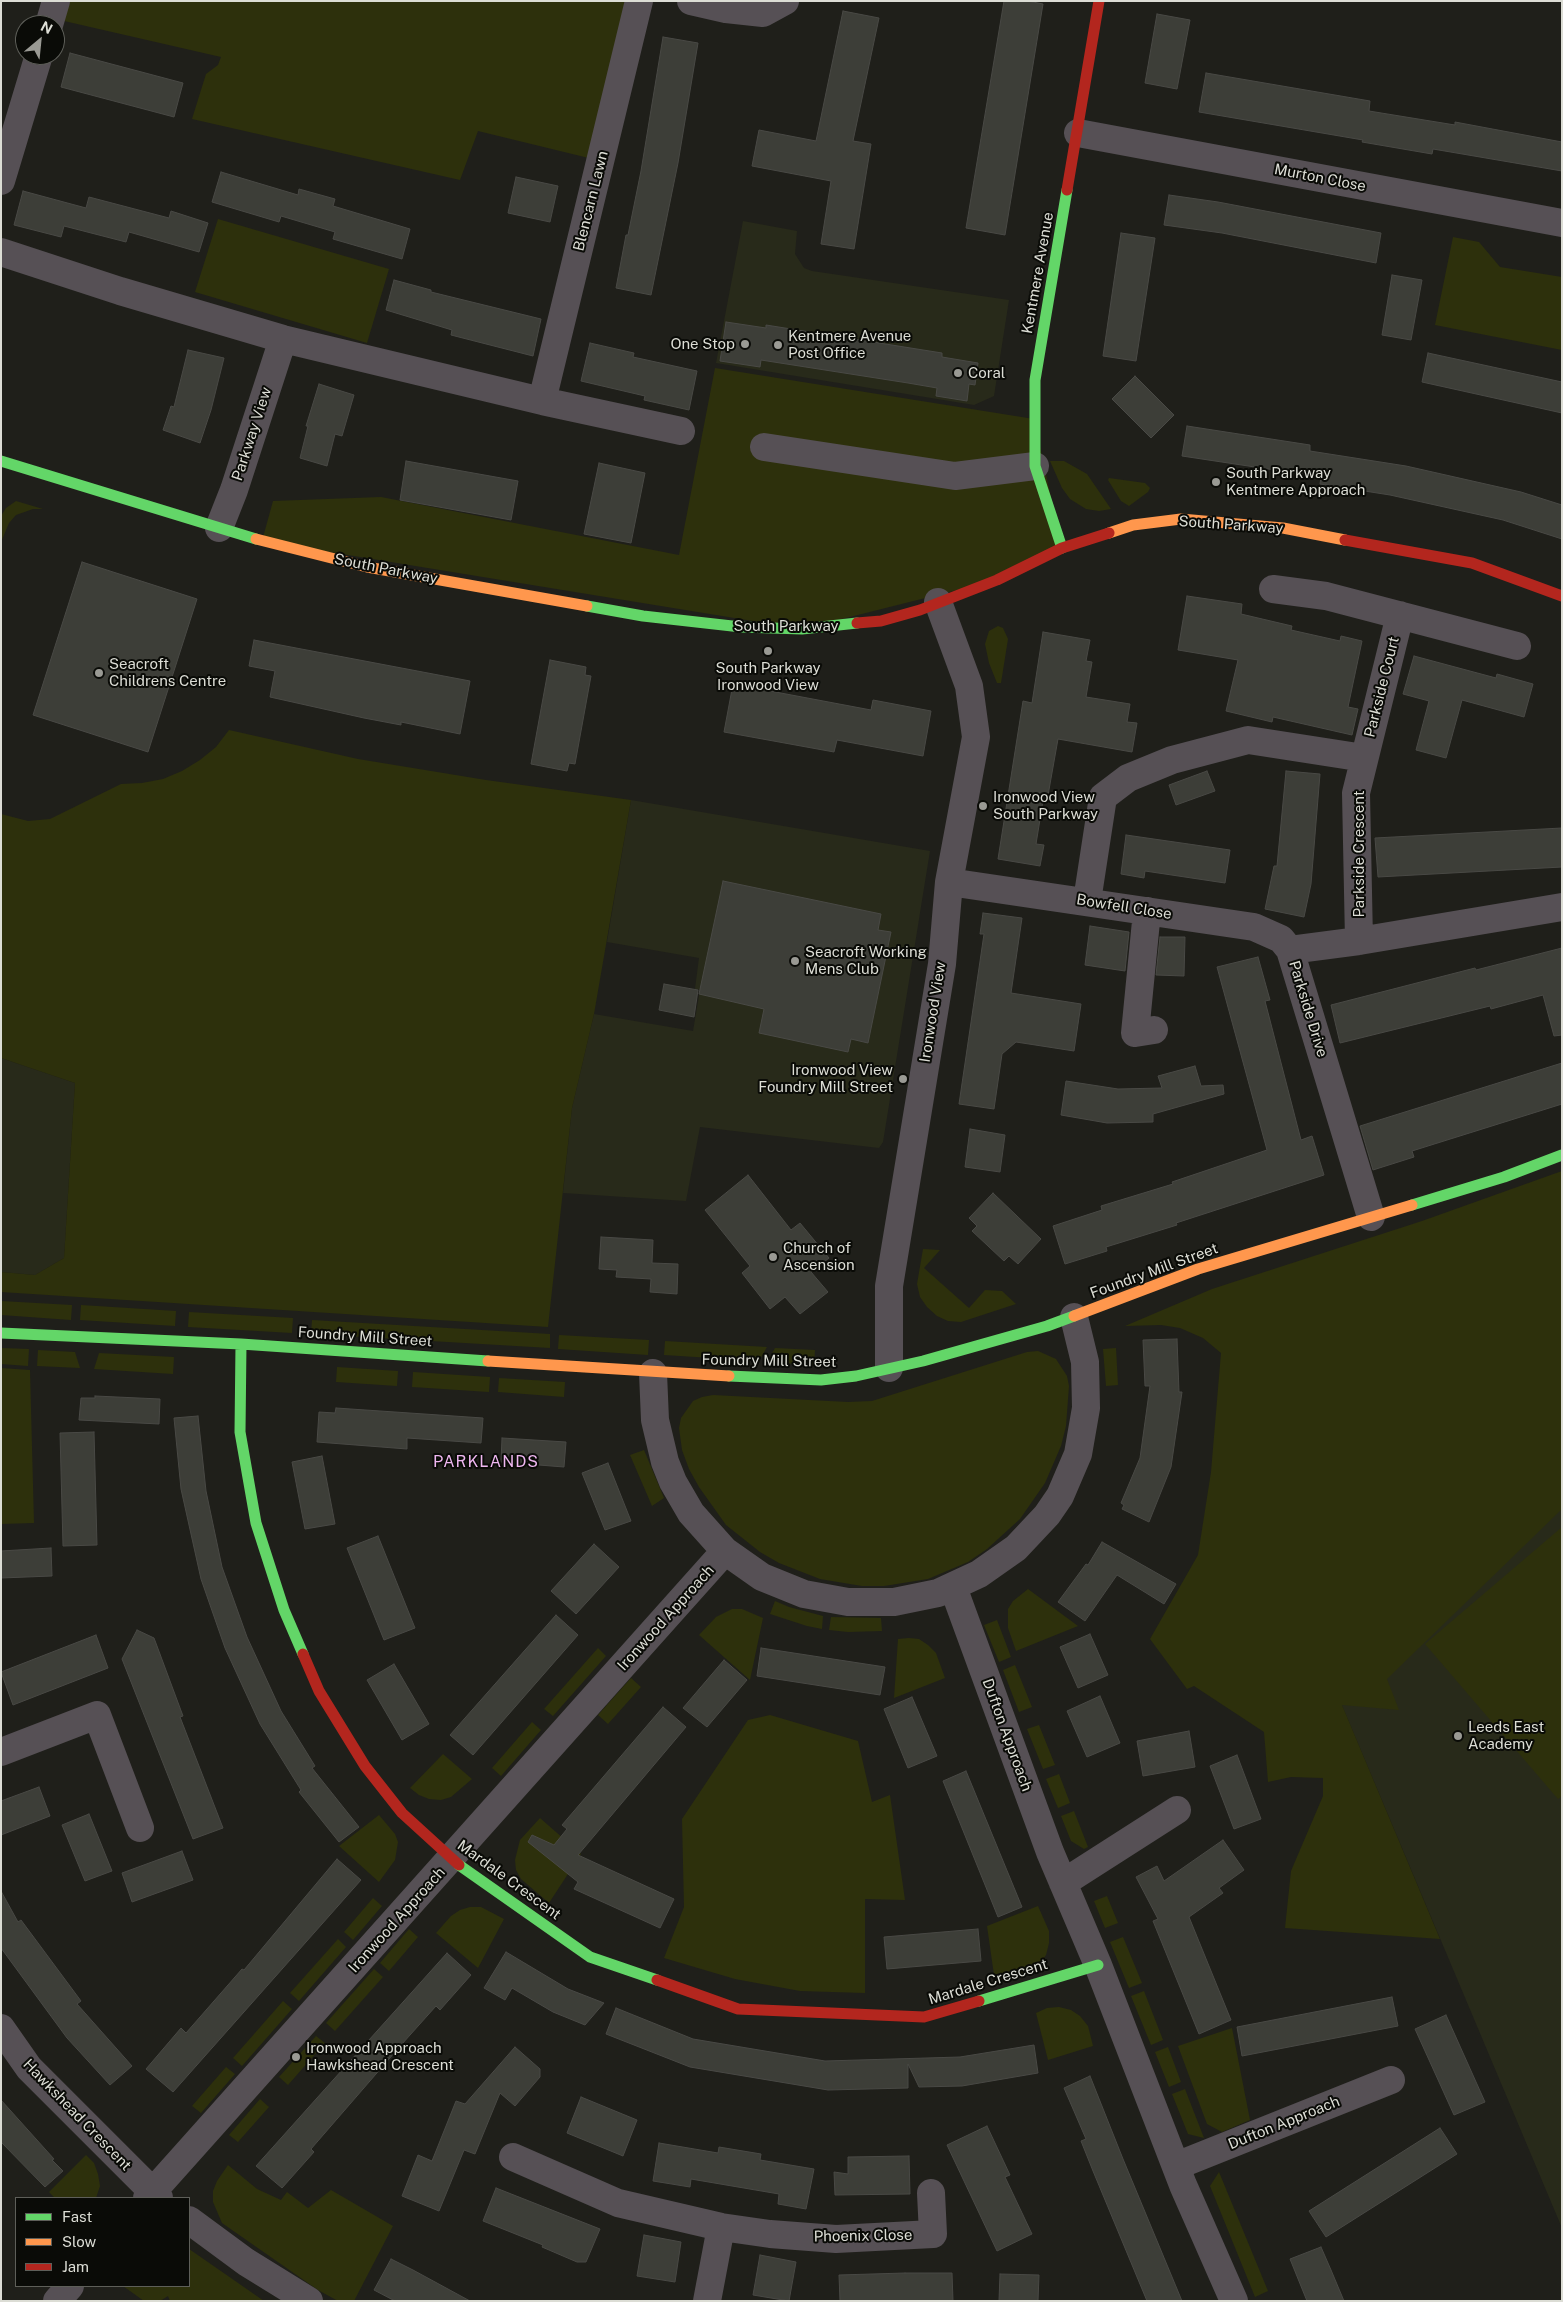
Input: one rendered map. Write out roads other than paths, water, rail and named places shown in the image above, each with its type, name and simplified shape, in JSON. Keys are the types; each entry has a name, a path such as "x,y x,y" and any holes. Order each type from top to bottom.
{"street":[{"path":"51,15 56,1"},
{"name":"Blencarn Lawn","path":"542,401 639,1"},
{"path":"691,1 726,9 763,13 785,1"},
{"name":"Kentmere Avenue","path":"1062,548 1035,466 1035,380 1099,1"},
{"path":"1,181 37,65"},
{"name":"Murton Close","path":"1078,133 1562,223"},
{"path":"1,252 80,278 283,339 542,401 681,431"},
{"name":"Parkway View","path":"219,528 234,490 283,339"},
{"path":"764,447 955,476 1035,466"},
{"name":"South Parkway","path":"1,461 219,528 366,567 677,621 741,627 802,629 882,621 997,580 1062,548 1133,525 1181,519 1283,528 1472,563 1562,596"},
{"name":"Parkside Court","path":"1272,589 1326,596 1517,646"},
{"name":"Ironwood View","path":"889,1368 889,1286 942,964 950,882 976,737 969,686 938,602"},
{"name":"Parkside Court","path":"1364,758 1400,615"},
{"path":"1086,901 1104,797 1128,778 1172,760 1248,740 1364,758"},
{"name":"Parkside Crescent","path":"1359,941 1356,794 1364,758"},
{"name":"Bowfell Close","path":"950,882 1254,927 1281,939 1290,950"},
{"name":"Parkside Drive","path":"1371,1217 1290,950 1359,941 1562,906"},
{"path":"1147,911 1134,1033 1154,1030"},
{"name":"Foundry Mill Street","path":"1,1333 241,1344 653,1373 821,1380 856,1376 942,1356 1074,1317 1198,1269 1504,1177 1562,1154"},
{"path":"653,1373 655,1420 665,1462 673,1482 691,1513 709,1536 725,1551 762,1577 782,1586 826,1599 871,1603 894,1602 916,1598 953,1587 979,1574 1016,1548 1047,1515 1060,1496 1070,1476 1083,1431 1086,1400 1085,1362 1074,1317"},
{"name":"Mardale Crescent","path":"241,1344 240,1432 256,1523 284,1610 319,1691 365,1766 402,1813 451,1859 590,1957 738,2009 924,2017 1098,1965"},
{"name":"Ironwood Approach","path":"153,2197 725,1551"},
{"name":"Dufton Approach","path":"953,1587 1063,1882 1098,1965 1176,2166 1234,2301"},
{"path":"1,1752 97,1715 140,1828"},
{"path":"1063,1882 1176,1810"},
{"name":"Hawkshead Crescent","path":"1,2028 29,2068 153,2197"},
{"name":"Dufton Approach","path":"1176,2166 1391,2080"},
{"name":"Phoenix Close","path":"514,2157 618,2203 721,2228 836,2239 934,2234 931,2193"},
{"path":"190,2221 246,2262 309,2301"},
{"path":"707,2301 721,2228"},
{"path":"57,2301 69,2287"}],"place":[{"name":"One Stop","path":"745,344"},
{"name":"Kentmere Avenue Post Office","path":"778,345"},
{"name":"Coral","path":"958,373"},
{"name":"South Parkway Kentmere Approach","path":"1216,482"},
{"name":"South Parkway Ironwood View","path":"768,651"},
{"name":"Seacroft Childrens Centre","path":"99,673"},
{"name":"Ironwood View South Parkway","path":"983,806"},
{"name":"Seacroft Working Mens Club","path":"795,961"},
{"name":"Ironwood View Foundry Mill Street","path":"903,1079"},
{"name":"Church of Ascension","path":"773,1257"},
{"name":"Leeds East Academy","path":"1458,1736"},
{"name":"Ironwood Approach Hawkshead Crescent","path":"296,2057"}],"district":[{"name":"PARKLANDS","path":"486,1462"}]}
